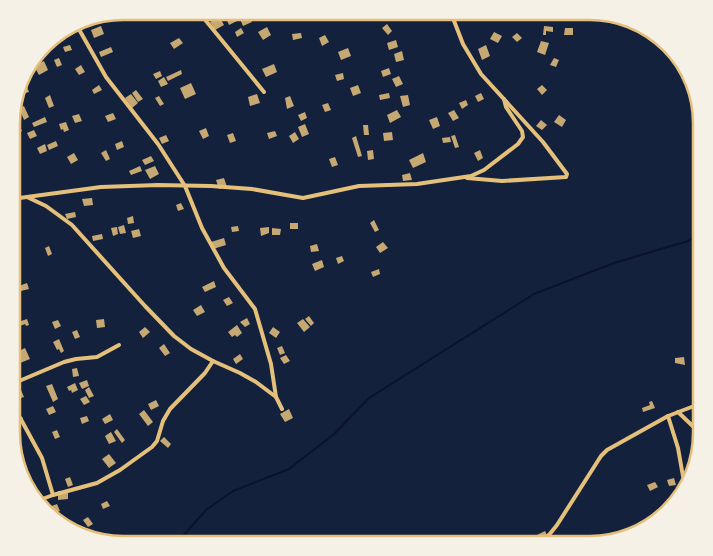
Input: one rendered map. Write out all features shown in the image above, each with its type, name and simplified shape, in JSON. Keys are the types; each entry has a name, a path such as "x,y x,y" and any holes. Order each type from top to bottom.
{"street":[{"path":"205,20 264,92"},
{"path":"454,20 472,61 481,74 544,142 565,170 567,176 502,181 462,178"},
{"path":"79,30 106,77 158,144 185,186 202,228 224,268 255,309 271,364 276,397 282,409"},
{"path":"20,198 102,187 158,185 211,186 304,198 359,186 417,184 462,178 484,170 521,141 522,131 506,107 504,99"},
{"path":"26,197 46,206 72,225 164,326 191,349 213,361 240,372 276,397"},
{"path":"20,381 64,362 98,357 119,345"},
{"path":"43,499 97,483 120,470 152,447 157,441 159,430 170,409 205,373 213,361"},
{"path":"548,536 557,525 606,450 668,416 693,406"},
{"path":"678,412 693,426"},
{"path":"668,416 678,448 683,476"},
{"path":"21,419 42,458 53,495"}],"building":[{"path":"221,20 224,25 215,30 210,22"},
{"path":"227,20 237,21 229,25"},
{"path":"240,20 251,20 252,22 243,26"},
{"path":"387,24 392,31 388,35 382,28"},
{"path":"101,26 104,34 94,38 91,30"},
{"path":"544,26 553,27 553,32 546,31 546,35 543,35"},
{"path":"267,27 271,35 263,40 258,32"},
{"path":"241,28 244,33 237,37 235,32"},
{"path":"565,28 573,28 573,35 564,35"},
{"path":"494,32 502,36 498,43 490,39"},
{"path":"301,33 302,38 293,40 292,34"},
{"path":"517,33 522,38 517,42 512,37"},
{"path":"325,35 329,42 322,46 319,38"},
{"path":"179,38 183,43 174,49 170,43"},
{"path":"396,40 398,47 389,50 387,43"},
{"path":"541,41 549,43 545,55 537,52"},
{"path":"70,45 72,50 65,52 63,47"},
{"path":"486,45 490,56 482,60 478,49"},
{"path":"111,47 113,52 101,57 99,52"},
{"path":"348,48 351,56 341,60 338,52"},
{"path":"402,51 404,60 396,62 394,54"},
{"path":"59,58 62,65 57,67 54,60"},
{"path":"554,58 559,60 556,67 550,65"},
{"path":"44,61 48,70 39,75 36,69 39,64"},
{"path":"274,64 277,72 266,77 262,69"},
{"path":"81,65 85,72 79,75 75,69"},
{"path":"389,68 391,74 383,77 381,71"},
{"path":"181,70 182,74 168,81 166,77"},
{"path":"160,71 162,76 156,79 153,74"},
{"path":"343,73 344,79 337,81 335,75"},
{"path":"399,76 403,84 396,87 392,79"},
{"path":"164,77 168,84 161,87 158,81"},
{"path":"191,83 196,94 185,99 180,88"},
{"path":"99,85 102,90 94,94 92,90"},
{"path":"358,85 361,93 353,96 350,88"},
{"path":"542,85 547,90 542,95 537,89"},
{"path":"26,87 29,92 24,93 25,90"},
{"path":"136,90 143,99 138,102 132,93"},
{"path":"389,93 390,98 380,100 379,95"},
{"path":"481,93 484,99 478,102 475,96"},
{"path":"131,94 138,103 132,108 125,98"},
{"path":"257,94 260,103 250,106 248,97"},
{"path":"50,95 54,106 49,108 45,98"},
{"path":"408,95 410,105 403,107 400,96"},
{"path":"159,96 164,104 160,106 155,98"},
{"path":"290,96 294,106 287,109 285,98"},
{"path":"466,100 468,105 462,109 459,103"},
{"path":"328,103 331,110 325,112 322,105"},
{"path":"24,106 29,117 24,120 21,112 22,107"},
{"path":"397,110 401,117 390,123 387,115"},
{"path":"454,110 459,118 453,121 448,113"},
{"path":"305,112 307,118 301,121 298,115"},
{"path":"113,113 116,119 108,122 105,116"},
{"path":"79,114 82,121 75,123 72,116"},
{"path":"559,115 566,120 562,127 554,122"},
{"path":"45,117 47,122 34,127 32,123"},
{"path":"437,117 440,126 433,129 429,120"},
{"path":"541,120 547,125 542,130 536,126"},
{"path":"66,122 69,130 64,132 59,124"},
{"path":"305,124 309,134 302,137 298,127"},
{"path":"363,125 368,125 369,135 364,135"},
{"path":"206,128 209,136 203,139 199,131"},
{"path":"34,130 37,136 30,139 27,133"},
{"path":"275,131 277,136 269,139 267,133"},
{"path":"295,132 299,139 293,143 289,136"},
{"path":"392,132 393,140 384,141 383,133"},
{"path":"233,133 236,141 230,143 227,135"},
{"path":"166,135 169,141 162,144 159,138"},
{"path":"455,135 459,147 455,148 451,136"},
{"path":"356,136 362,156 358,157 352,138"},
{"path":"450,137 451,142 443,143 442,138"},
{"path":"56,141 58,146 49,150 47,145"},
{"path":"122,141 124,147 117,150 115,144"},
{"path":"45,144 47,151 40,154 37,148"},
{"path":"106,150 110,159 106,161 101,153"},
{"path":"373,150 374,159 368,160 367,151"},
{"path":"480,150 483,158 478,161 474,153"},
{"path":"74,153 78,160 71,164 67,157"},
{"path":"423,153 426,162 413,168 409,160"},
{"path":"151,156 154,161 145,165 142,160"},
{"path":"335,157 338,165 332,167 329,159"},
{"path":"140,166 142,171 131,175 129,171"},
{"path":"155,166 159,174 150,179 145,170"},
{"path":"410,173 412,180 403,181 402,175"},
{"path":"224,178 227,187 219,189 216,180"},
{"path":"92,198 93,205 84,206 82,199"},
{"path":"181,203 184,209 178,211 176,205"},
{"path":"75,212 76,217 67,219 65,214"},
{"path":"133,216 134,223 128,224 127,218"},
{"path":"374,220 379,230 375,232 370,223"},
{"path":"290,223 298,223 298,229 290,229"},
{"path":"124,225 126,233 120,234 118,227"},
{"path":"238,226 239,231 232,232 231,227"},
{"path":"117,227 118,234 113,236 111,228"},
{"path":"269,227 269,233 261,236 260,228"},
{"path":"272,228 281,229 280,235 272,235"},
{"path":"139,229 141,236 133,238 131,231"},
{"path":"102,234 103,239 93,241 92,236"},
{"path":"224,238 226,245 213,249 211,242"},
{"path":"383,242 388,248 380,253 376,247"},
{"path":"317,244 319,251 311,252 310,246"},
{"path":"49,246 52,254 48,256 45,248"},
{"path":"342,256 344,261 338,264 336,258"},
{"path":"322,260 324,267 315,271 312,264"},
{"path":"379,269 380,274 373,277 371,272"},
{"path":"214,281 216,287 205,292 202,287"},
{"path":"27,283 29,289 21,291 20,286"},
{"path":"229,297 233,303 227,306 223,300"},
{"path":"201,305 205,312 197,316 193,310"},
{"path":"309,316 314,323 311,326 305,319"},
{"path":"247,318 250,324 245,327 240,322"},
{"path":"27,319 29,325 20,326 20,321"},
{"path":"104,319 105,327 97,328 96,320"},
{"path":"303,319 310,327 304,332 297,323"},
{"path":"58,320 61,326 55,329 52,322"},
{"path":"237,325 242,333 237,337 235,335 232,337 228,332"},
{"path":"145,327 150,332 143,338 139,332"},
{"path":"273,327 280,332 276,338 269,333"},
{"path":"77,330 80,337 75,339 72,332"},
{"path":"59,339 64,351 61,353 53,342"},
{"path":"164,344 170,353 165,356 159,348"},
{"path":"282,346 285,353 280,355 277,348"},
{"path":"25,348 30,359 20,363 20,350"},
{"path":"240,354 243,359 236,364 233,359"},
{"path":"286,355 290,361 284,364 280,358"},
{"path":"684,357 685,365 675,363 675,358"},
{"path":"77,368 79,376 73,377 72,369"},
{"path":"87,380 89,386 82,389 79,383"},
{"path":"75,383 78,390 72,393 67,387"},
{"path":"52,384 58,399 53,402 46,386"},
{"path":"89,387 94,396 89,398 85,390"},
{"path":"20,390 24,397 20,398"},
{"path":"86,396 90,402 84,405 80,399"},
{"path":"156,400 159,406 151,410 148,404"},
{"path":"652,401 655,408 643,412 642,408 650,405 649,402"},
{"path":"53,406 56,412 49,415 46,409"},
{"path":"289,409 293,418 285,422 280,414"},
{"path":"144,410 153,422 148,426 139,414"},
{"path":"110,414 113,420 105,424 102,419"},
{"path":"87,416 89,421 82,424 80,418"},
{"path":"117,429 125,440 122,443 114,432"},
{"path":"57,430 60,437 55,439 52,432"},
{"path":"111,432 116,441 109,444 105,436"},
{"path":"164,437 171,444 168,448 160,441"},
{"path":"109,454 116,463 109,468 102,459"},
{"path":"70,477 73,485 68,487 65,479"},
{"path":"674,478 676,485 669,486 667,480"},
{"path":"655,482 658,487 650,491 647,485"},
{"path":"58,491 68,491 68,499 58,500"},
{"path":"107,501 110,506 103,509 101,504"},
{"path":"57,504 60,511 57,512 51,506"},
{"path":"88,517 93,524 88,527 83,520"},
{"path":"545,531 547,535 546,536 535,536"}],"waterway":[{"path":"183,536 206,510 233,491 289,469 333,435 369,398 534,294 614,263 688,241 693,237"}]}
